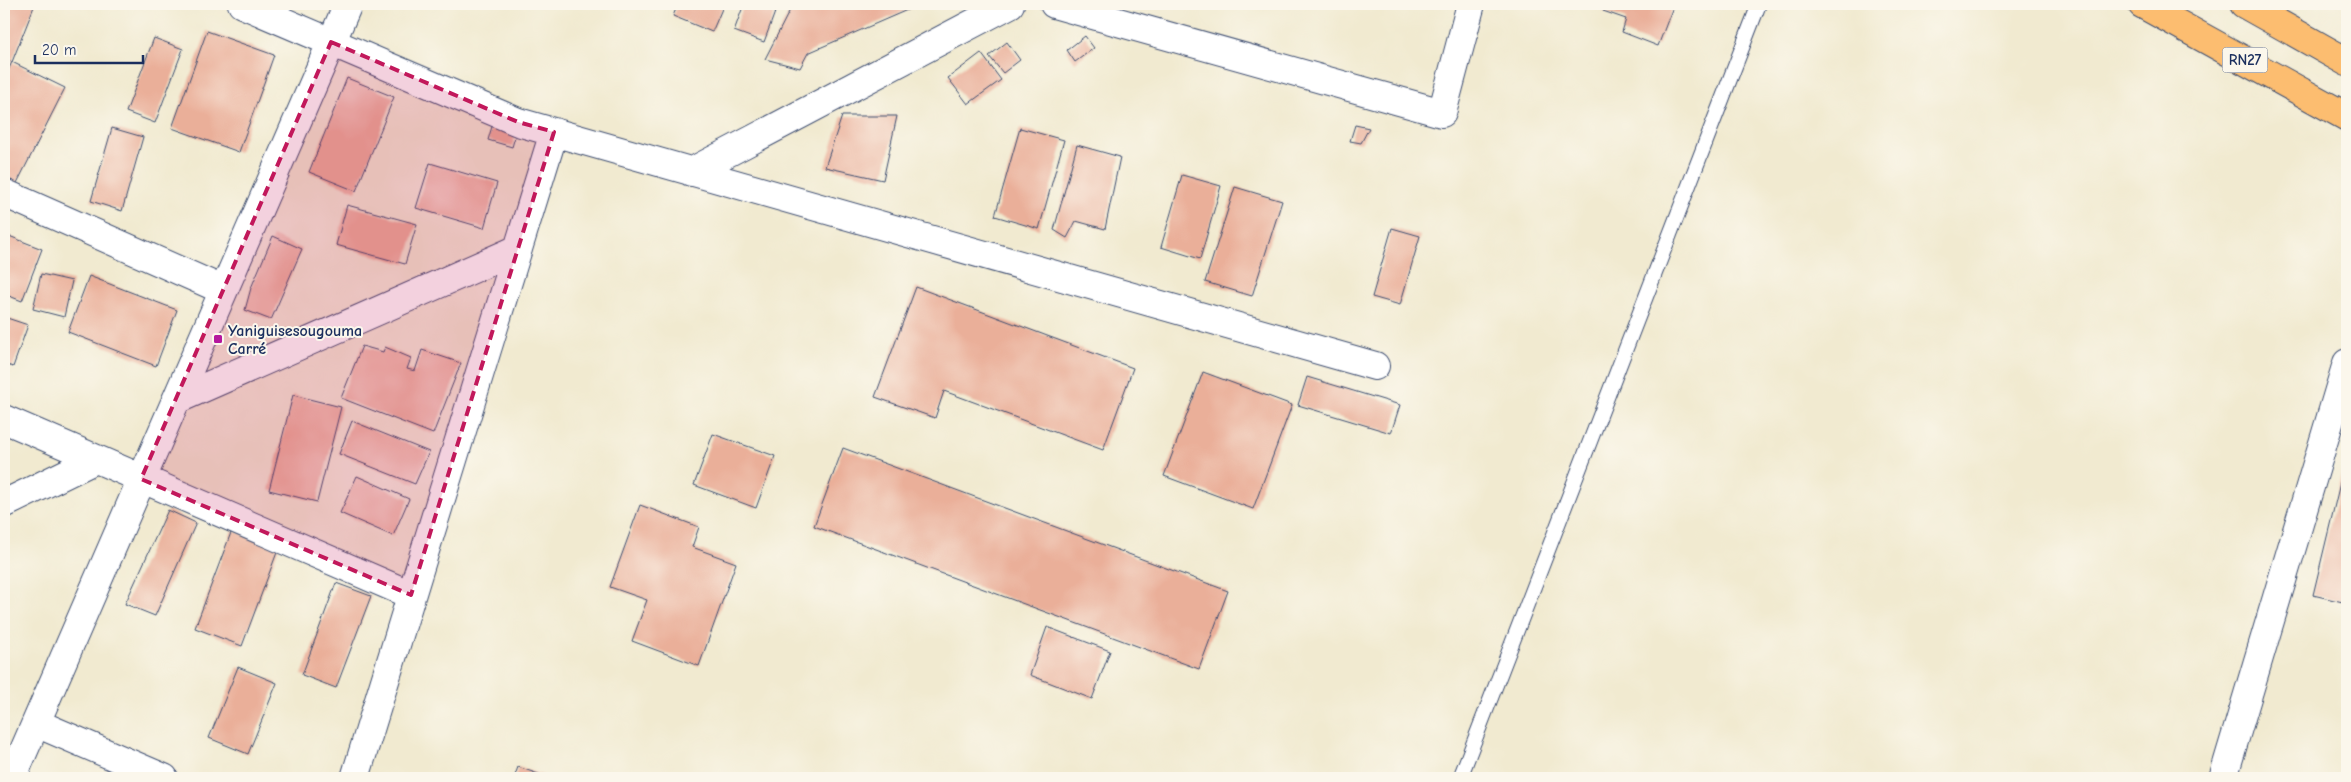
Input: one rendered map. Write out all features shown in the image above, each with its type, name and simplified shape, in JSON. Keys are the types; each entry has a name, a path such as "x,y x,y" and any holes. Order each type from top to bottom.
{"main road":[{"name":"RN27","path":"2142,4 2347,117"},
{"path":"2244,4 2347,62"}],"street":[{"path":"242,4 518,122 1375,366"},
{"path":"12,778 348,4"},
{"path":"691,172 1010,4"},
{"path":"1054,4 1442,112 1471,4"},
{"path":"355,778 554,132"},
{"path":"4,193 223,290"},
{"path":"176,400 518,249"},
{"path":"2223,778 2347,363"},
{"path":"4,419 411,595"},
{"path":"4,504 96,459"},
{"path":"36,724 164,778"}],"lane":[{"path":"1460,778 1759,4"}],"highlighted area":[{"path":"331,42 518,122 554,132 411,595 141,479"}],"building":[{"path":"4,4 35,4 12,62 4,58"},
{"path":"678,4 724,4 712,32 673,16"},
{"path":"744,4 778,4 764,42 734,31"},
{"path":"793,4 921,4 808,53 800,68 765,59"},
{"path":"1605,4 1674,4 1658,46 1622,32 1626,19 1603,11"},
{"path":"207,31 274,55 239,152 172,128"},
{"path":"1085,36 1094,48 1075,62 1067,50"},
{"path":"154,38 183,49 155,123 126,112"},
{"path":"1007,42 1020,60 1003,73 989,56"},
{"path":"981,53 1001,80 968,104 948,78"},
{"path":"12,62 65,88 16,185 4,179 4,79"},
{"path":"347,78 394,97 356,191 309,172"},
{"path":"842,116 897,116 883,180 825,167"},
{"path":"493,123 517,130 512,147 488,140"},
{"path":"1355,125 1369,128 1361,143 1350,141"},
{"path":"112,128 143,137 122,211 91,201"},
{"path":"1020,128 1064,140 1039,229 995,216"},
{"path":"1077,145 1120,157 1105,229 1076,221 1067,238 1054,230"},
{"path":"430,163 497,183 484,228 416,208"},
{"path":"1182,175 1221,186 1200,259 1161,247"},
{"path":"1235,187 1282,201 1252,296 1205,282"},
{"path":"347,205 417,224 405,264 336,245"},
{"path":"1392,228 1420,236 1400,305 1372,297"},
{"path":"4,234 42,249 22,301 4,294"},
{"path":"273,236 302,249 271,320 245,310 251,288"},
{"path":"41,274 72,281 64,317 33,309"},
{"path":"89,276 177,310 156,366 68,332"},
{"path":"916,287 1133,368 1103,450 944,391 935,418 875,397"},
{"path":"4,317 28,325 13,367 4,364"},
{"path":"362,346 383,352 385,347 411,358 407,369 415,371 422,350 461,363 433,434 341,398"},
{"path":"1203,372 1292,405 1253,509 1164,476"},
{"path":"1307,377 1400,405 1391,433 1298,405"},
{"path":"293,395 341,407 317,502 269,490"},
{"path":"352,421 429,452 415,484 339,454"},
{"path":"713,434 775,456 756,508 694,485"},
{"path":"843,448 1228,591 1199,669 814,526"},
{"path":"2347,454 2347,603 2313,595"},
{"path":"357,476 409,499 393,536 340,513"},
{"path":"640,505 699,527 692,547 736,563 699,666 632,641 647,600 610,587"},
{"path":"168,510 196,523 155,616 125,604"},
{"path":"232,530 279,547 242,646 195,628"},
{"path":"336,583 371,596 336,688 302,675"},
{"path":"1047,627 1110,651 1092,699 1030,675"},
{"path":"238,667 277,683 248,754 209,738"},
{"path":"518,767 550,778 514,778"}],"place":[{"name":"Yaniguisesougouma Carré","path":"218,339"}]}
